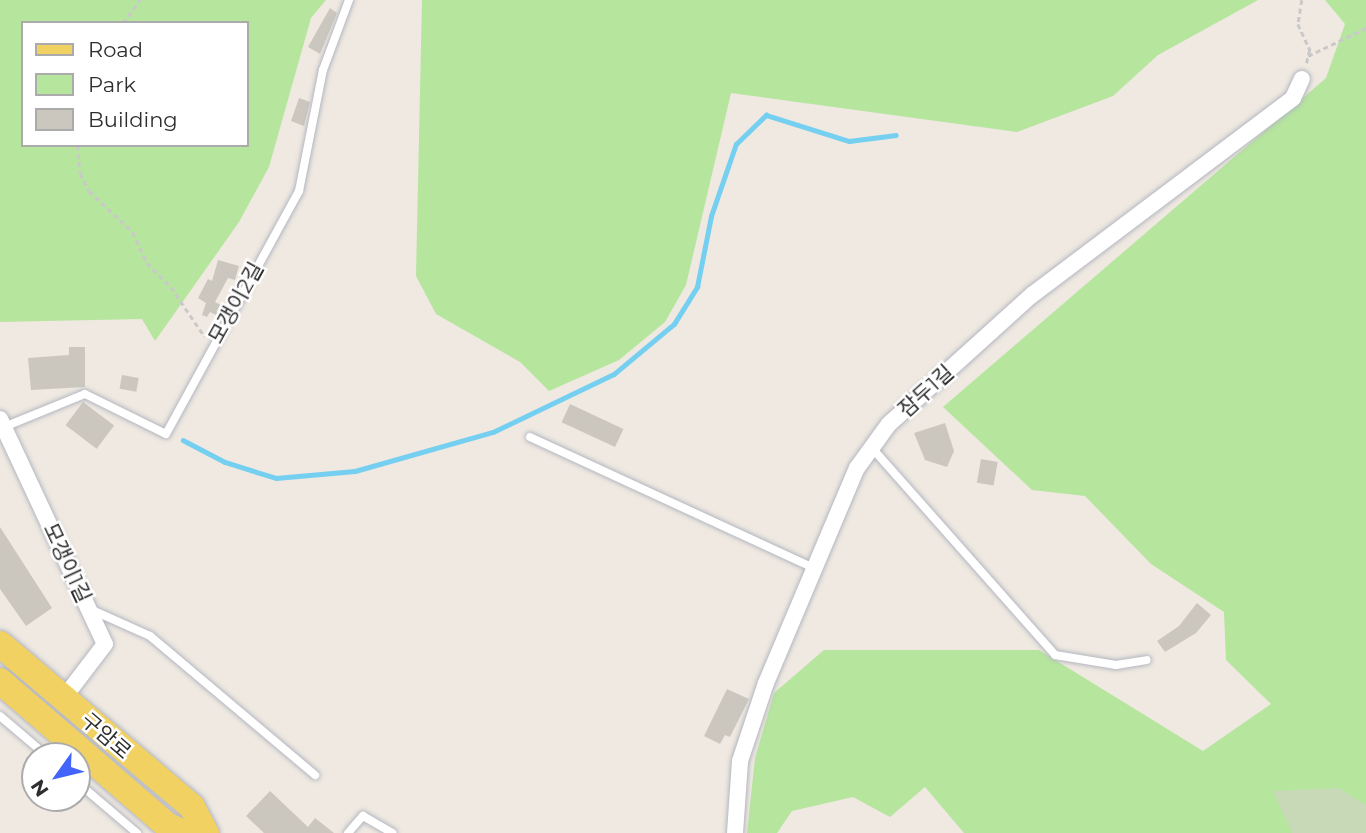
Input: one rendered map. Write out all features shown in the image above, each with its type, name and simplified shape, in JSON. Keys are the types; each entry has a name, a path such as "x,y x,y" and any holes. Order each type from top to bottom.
{"main road":[{"name":"구암로","path":"0,644 192,807 206,833"},
{"name":"구암로","path":"0,681 168,826 184,833"}],"street":[{"name":"잠두1길","path":"735,833 740,761 814,568 857,468 889,425 1032,295 1293,98 1302,79"},
{"name":"모갱이1길","path":"2,423 105,645 63,699"}],"lane":[{"name":"모갱이2길","path":"2,423 85,394 166,434 299,191 323,70 349,0"},
{"path":"530,438 814,568"},
{"path":"872,448 1055,655 1116,665 1147,660"},
{"path":"89,609 150,636 315,775"},
{"path":"0,716 31,742"},
{"path":"91,794 137,833"},
{"path":"348,833 363,816 392,833"}],"path":[{"path":"124,21 140,0"},
{"path":"1302,0 1298,24 1308,56 1366,28"},
{"path":"78,147 80,173 89,191 132,232 146,263 171,287 212,346"}],"green space":[{"path":"0,0 326,0 311,18 269,167 239,222 155,341 142,319 0,322"},
{"path":"422,0 1258,0 1158,55 1113,96 1017,132 731,93 686,285 665,322 619,360 549,391 520,362 436,314 416,276"},
{"path":"1325,0 1366,0 1366,833 964,833 925,787 890,817 853,797 792,811 777,833 747,833 755,758 774,693 824,650 1039,650 1203,751 1271,704 1226,660 1224,612 1151,564 1085,496 1032,490 943,407 1326,78 1345,24"},
{"path":"1339,788 1366,805 1366,833 1292,833 1273,791"}],"building":[{"path":"330,8 337,13 320,54 308,47"},
{"path":"299,98 310,102 304,126 291,121"},
{"path":"218,260 239,266 235,280 228,278 215,302 221,305 216,315 210,312 207,317 202,315 206,303 198,298 208,279 212,281"},
{"path":"69,347 85,347 85,387 31,390 28,358 69,355"},
{"path":"122,375 139,378 136,392 120,389"},
{"path":"83,402 114,425 97,449 66,425"},
{"path":"570,404 623,429 615,447 562,422"},
{"path":"945,423 954,451 947,467 925,460 914,433"},
{"path":"981,459 998,462 994,486 977,483"},
{"path":"0,527 52,608 26,626 0,589"},
{"path":"1197,603 1211,615 1196,633 1165,652 1157,641 1179,626"},
{"path":"727,689 749,699 730,737 725,735 720,744 704,736"},
{"path":"270,791 308,827 315,818 334,833 264,833 246,816"}],"waterway":[{"path":"183,440 225,462 276,478 355,471 493,432 614,374 674,324 697,287 711,216 736,144 766,115 849,141 896,135"}]}
